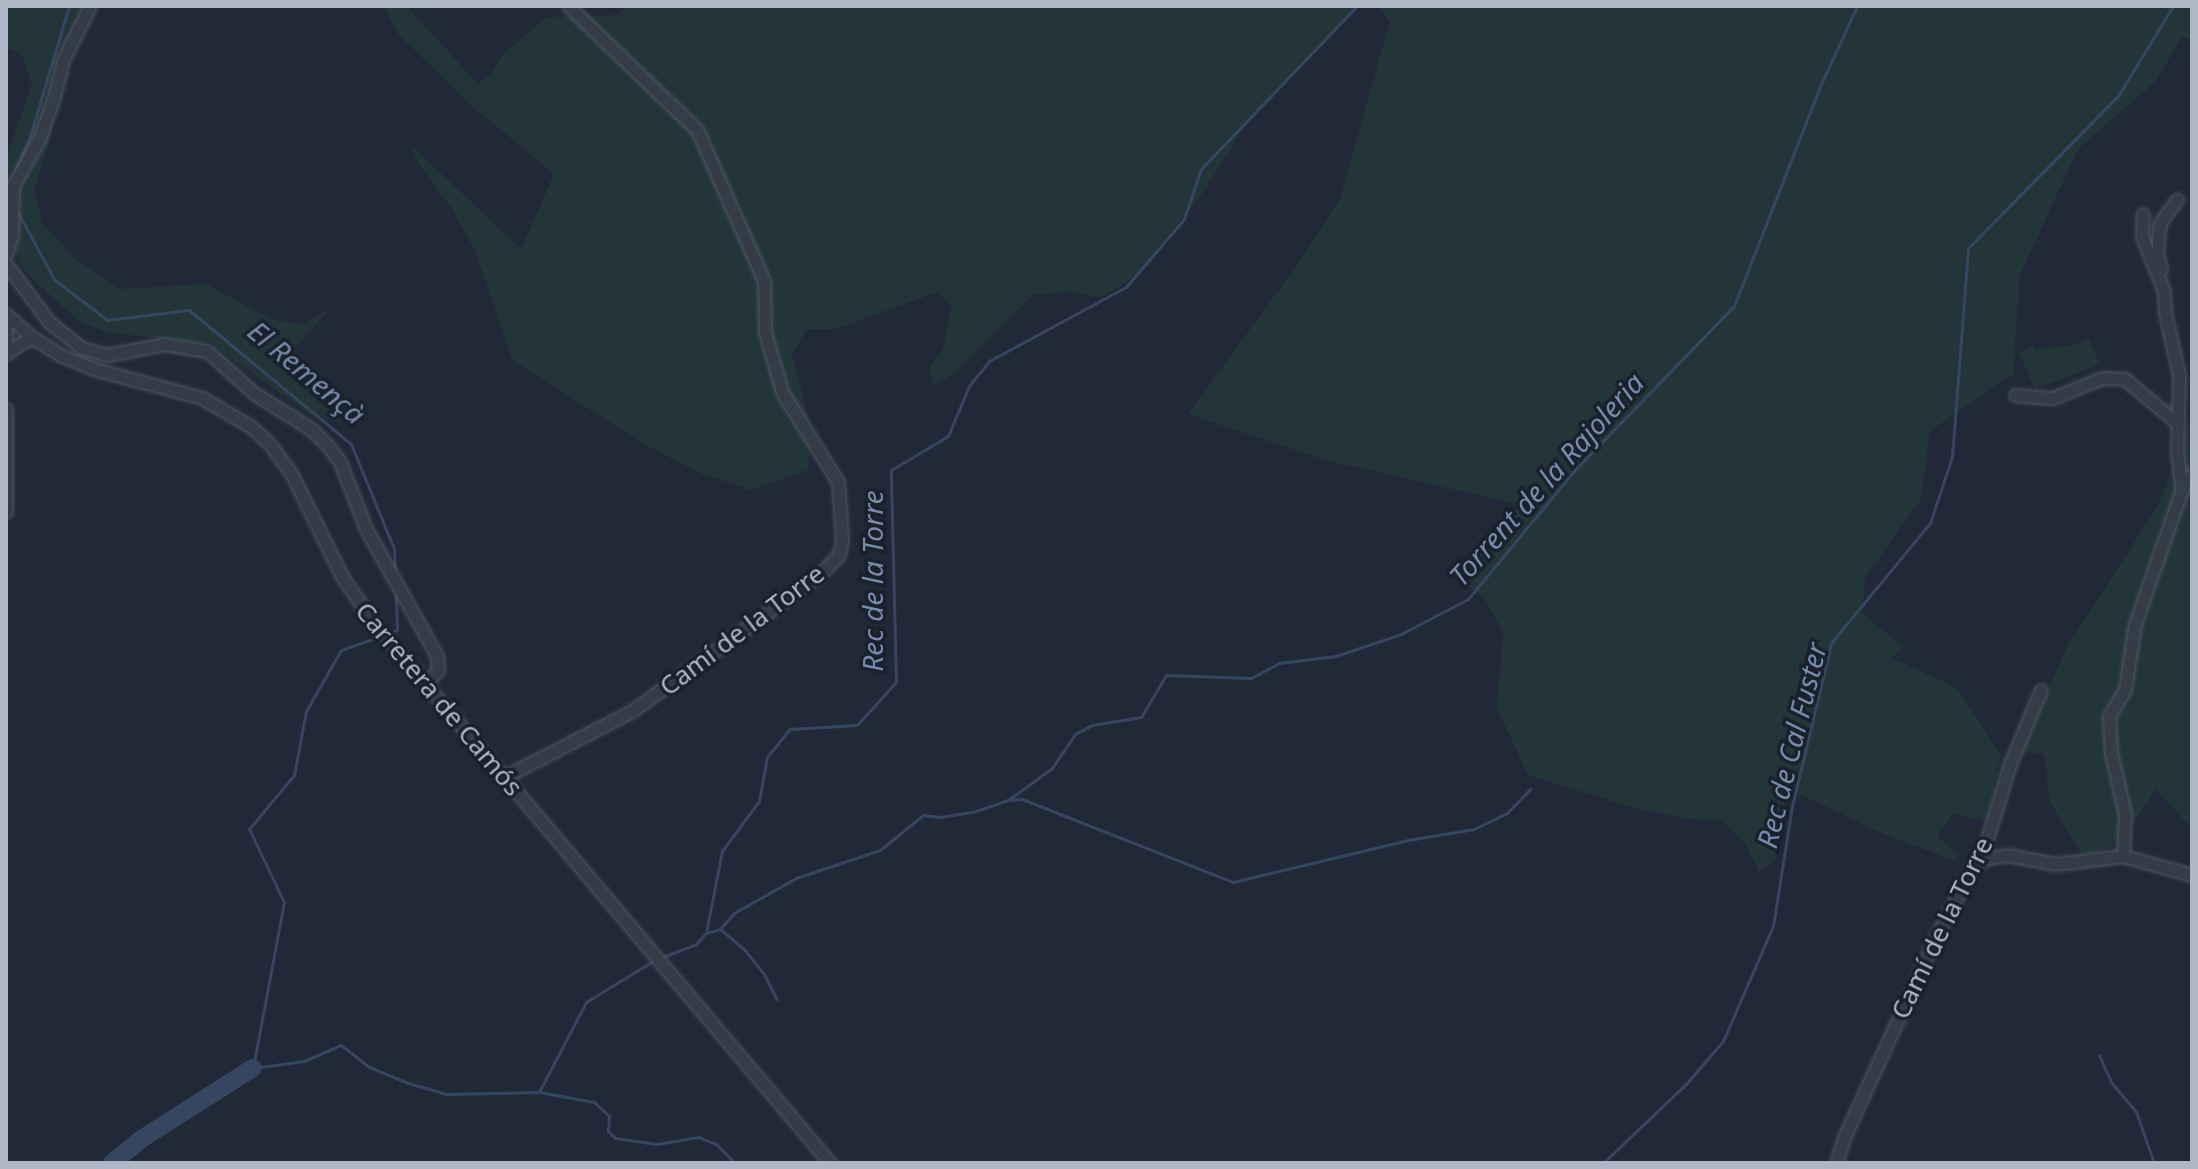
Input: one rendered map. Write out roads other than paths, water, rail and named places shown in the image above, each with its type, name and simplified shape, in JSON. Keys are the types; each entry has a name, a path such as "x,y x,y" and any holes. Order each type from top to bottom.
{"street":[{"path":"6,254 12,235 13,186 40,137 63,60 90,6"},
{"name":"Camí de la Torre","path":"504,777 632,711 819,575 839,555 842,539 838,482 782,392 765,332 764,281 697,130 568,6"},
{"path":"2177,200 2160,223 2158,238 2165,313 2179,375 2181,403 2177,423 2182,489"},
{"path":"2143,214 2142,237 2164,291"},
{"path":"6,264 49,322 82,348 107,355 164,344 193,346 207,351 255,394 311,429 336,455 361,519 439,664 434,676 425,684"},
{"name":"Carretera de Camós","path":"6,314 27,334 62,356 94,369 202,398 250,426 291,473 343,578 374,623 830,1163"},
{"path":"6,320 6,353"},
{"path":"8,339 27,334"},
{"path":"6,353 27,334"},
{"path":"2015,395 2053,398 2102,378 2125,379 2177,423"},
{"path":"6,409 6,512"},
{"path":"2123,856 2125,814 2111,753 2109,716 2125,689 2135,624 2182,489 2192,474"},
{"name":"Camí de la Torre","path":"1836,1163 1846,1133 1986,842 2010,764 2041,690"},
{"path":"1972,867 1987,858 2008,855 2055,864 2123,856 2192,875"}],"waterway":[{"name":"El Remençà","path":"14,173 30,136 69,6"},
{"name":"Rec de la Torre","path":"706,933 722,851 759,801 767,757 790,729 857,725 896,682 891,470 948,436 969,386 989,361 1126,287 1184,219 1201,169 1357,6"},
{"name":"Torrent de la Rajoleria","path":"660,958 696,944 706,933 720,929 734,913 796,878 880,850 923,815 940,817 976,811 1008,800 1052,768 1075,734 1092,725 1141,717 1166,675 1251,678 1279,663 1336,656 1401,634 1468,599 1573,472 1734,306 1821,84 1857,6"},
{"name":"Rec de Cal Fuster","path":"1603,1163 1686,1084 1723,1041 1773,926 1792,806 1831,643 1930,523 1952,457 1968,248 2118,96 2173,6"},
{"name":"El Remençà","path":"16,209 54,279 107,320 189,310 351,444 394,549 395,572"},
{"name":"El Remençà","path":"388,633 397,630 396,592"},
{"name":"Rec de Cal Fuster","path":"381,636 341,650 306,711 294,775 249,829 284,902 253,1068 304,1061 341,1045 369,1067 446,1094 539,1092 594,1102 609,1116 608,1131 615,1138 657,1144 698,1137 716,1144 735,1163"},
{"path":"1009,800 1022,799 1233,882 1408,840 1474,829 1507,813 1530,789"},
{"path":"720,929 743,948 764,974 777,999"},
{"name":"Torrent de la Rajoleria","path":"539,1092 586,1002 653,961"},
{"path":"2099,1055 2111,1082 2136,1112 2154,1163"},
{"name":"El Remençà","path":"112,1163 143,1138 253,1068"}]}
